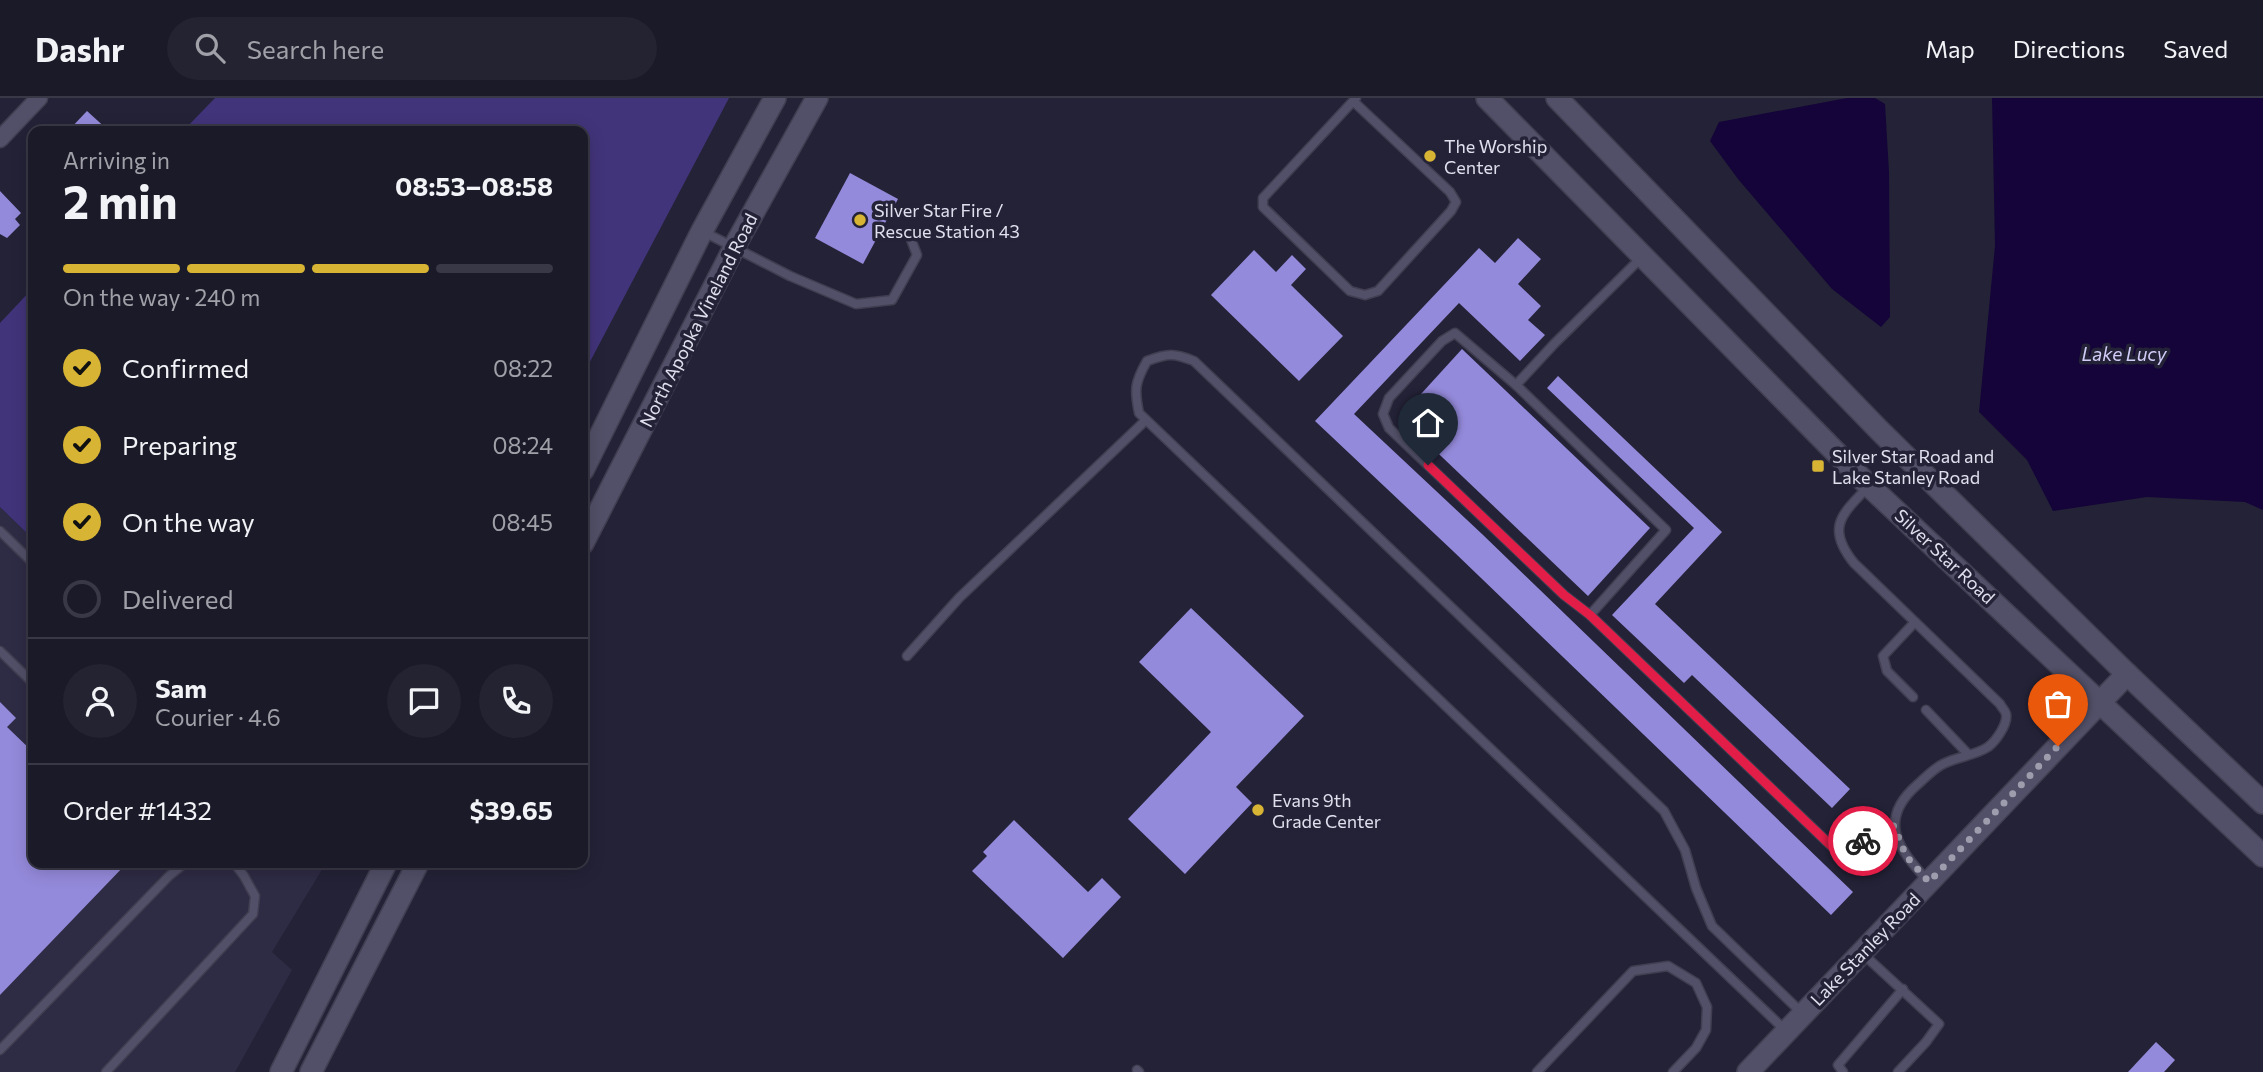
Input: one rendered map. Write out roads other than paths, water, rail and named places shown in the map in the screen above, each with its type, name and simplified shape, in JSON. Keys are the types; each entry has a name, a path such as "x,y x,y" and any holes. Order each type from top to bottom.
{"main road":[{"name":"North Apopka Vineland Road","path":"588,460 702,231 775,98"},
{"name":"North Apopka Vineland Road","path":"588,533 735,247 817,98"},
{"name":"Silver Star Road","path":"1487,98 1870,486 2263,856"},
{"path":"1557,98 1879,430 2127,674 2263,803"},
{"name":"Lake Stanley Road","path":"1748,1072 2127,674"},
{"path":"282,1072 384,868"},
{"path":"311,1072 415,868"}],"street":[{"path":"0,139 39,98"}],"lane":[{"path":"1355,100 1450,192 1456,202 1451,211 1378,291 1365,295 1350,290 1264,207 1263,198 1355,100"},
{"path":"702,231 790,276 856,304 892,300 917,255 909,234"},
{"path":"1516,385 1643,256"},
{"path":"1590,615 1666,530 1516,385 1455,333 1442,341 1389,398 1383,414 1389,428 1564,595 1590,615 1845,859 1880,824 1894,826"},
{"path":"1787,1031 1139,413 1135,395 1136,380 1147,361 1164,355 1178,354 1194,361 1664,811 1685,850 1696,888 1712,926 1803,1014"},
{"path":"907,656 959,598 1146,420"},
{"path":"1870,486 1843,513 1839,533 1842,548 1854,563 2000,704 2006,715 1995,741 1986,749 1940,765 1908,793 1896,808 1894,826 1906,856 1929,882"},
{"path":"0,531 28,558"},
{"path":"1913,698 1887,671 1883,656 1915,622"},
{"path":"0,651 28,678"},
{"path":"1926,710 1968,754"},
{"path":"0,1050 179,868"},
{"path":"106,1072 253,914 255,896 238,868"},
{"path":"1862,953 1939,1024 1898,1072"},
{"path":"1537,1072 1633,971 1668,966 1696,983 1707,1007 1706,1030 1696,1048 1673,1072"},
{"path":"1843,1072 1838,1065 1903,989"}],"water":[{"path":"1847,98 1875,98 1885,104 1889,172 1890,317 1881,327 1832,289 1738,179 1710,141 1719,122"},
{"name":"Lake Lucy","path":"1992,98 2263,98 2263,510 2245,502 2147,497 2053,511 2027,460 1979,412 1995,246"}],"place":[{"name":"The Worship Center","path":"1430,156"},
{"name":"Silver Star Fire / Rescue Station 43","path":"860,220"},
{"name":"Silver Star Road and Lake Stanley Road","path":"1818,466"},
{"name":"Evans 9th Grade Center","path":"1258,810"}]}
